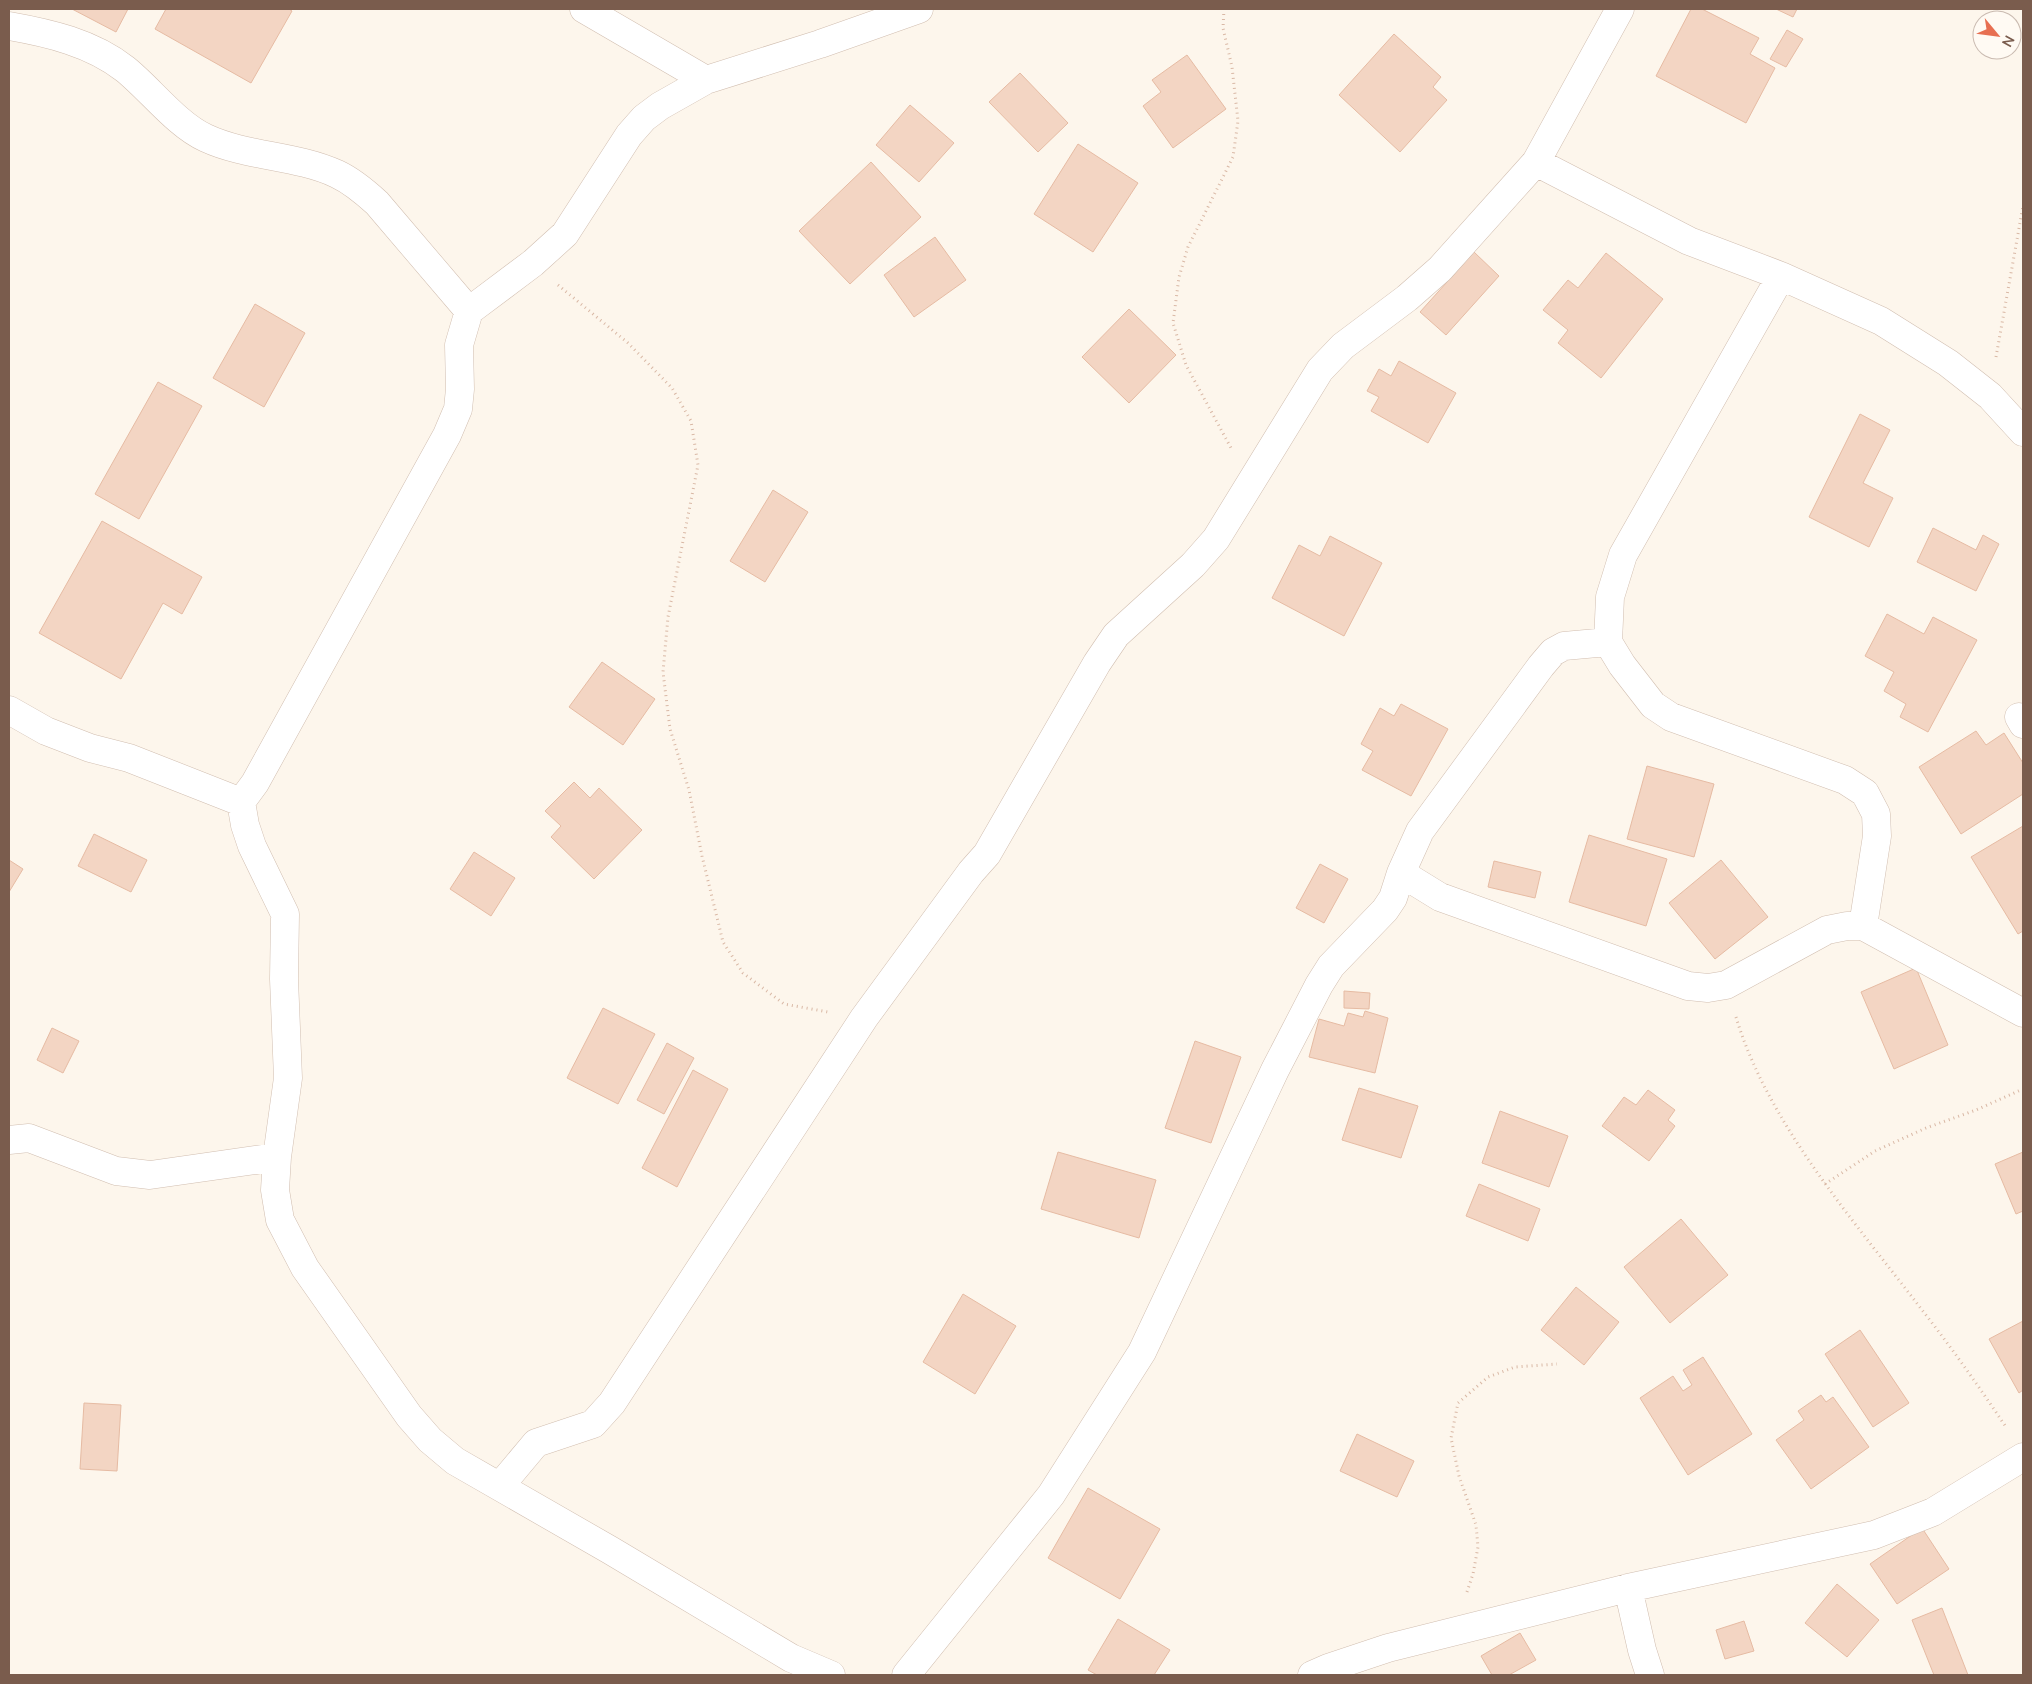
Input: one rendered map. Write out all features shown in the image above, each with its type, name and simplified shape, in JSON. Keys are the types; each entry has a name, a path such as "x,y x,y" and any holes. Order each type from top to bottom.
{"street":[{"path":"584,9 706,80"},
{"path":"831,1675 791,1658 455,1461 430,1440 409,1416 305,1268 280,1220 275,1190 277,1158 288,1078 284,979 285,914 252,846 241,802 255,783 447,435 458,408 460,389 459,346 470,311 533,263 565,234 629,135 644,118 660,106 706,80 820,44 919,9"},
{"path":"500,1486 536,1443 593,1424 612,1403 864,1018 971,872 987,854 1097,663 1116,635 1193,565 1216,539 1320,370 1343,346 1407,298 1440,269 1536,162 1620,9"},
{"path":"9,26 46,32 102,55 124,68 186,125 203,137 221,144 320,167 353,184 377,203 470,311"},
{"path":"1536,162 1689,241 1781,276 1881,321 1948,363 1990,396 2023,432"},
{"path":"1781,276 1623,555 1610,597 1608,642 1622,665 1653,705 1671,717 1845,780 1864,793 1876,814 1877,836 1863,926"},
{"path":"906,1675 1051,1495 1142,1352 1275,1070 1319,985 1331,966 1385,910 1393,898 1401,873 1428,818 1454,787 1553,652 1564,646 1608,642"},
{"path":"9,710 46,731 90,748 129,758 241,802"},
{"path":"1401,873 1440,897 1688,986 1708,988 1726,985 1827,930 1847,926 1863,926 2023,1013"},
{"path":"9,1140 29,1138 116,1171 150,1175 277,1158"},
{"path":"1312,1675 1388,1648 1628,1588 1874,1535 1933,1512 2023,1457"},
{"path":"1628,1588 1642,1650 1650,1675"}],"path":[{"path":"1224,9 1223,28 1232,67 1238,121 1233,157 1188,247 1179,276 1173,323 1186,365 1209,410 1251,483"},
{"path":"1990,396 2003,310 2023,206"},
{"path":"533,263 628,343 672,388 691,421 698,465 668,616 663,672 670,729 689,790 702,856 723,942 743,973 784,1004 864,1018"},
{"path":"1726,985 1740,1032 1758,1073 1789,1129 1826,1184 1964,1365 2007,1429"},
{"path":"1826,1184 1875,1151 1926,1128 1976,1110 2023,1089"},
{"path":"1440,1635 1464,1601 1473,1574 1478,1547 1476,1525 1459,1476 1451,1438 1458,1403 1488,1377 1516,1367 1557,1364"}],"building":[{"path":"72,9 128,9 116,32"},
{"path":"166,9 289,9 292,11 251,83 155,29"},
{"path":"1691,9 1702,9 1759,38 1750,54 1775,68 1746,123 1656,76"},
{"path":"1776,9 1797,9 1793,17"},
{"path":"1787,30 1803,39 1786,67 1770,59"},
{"path":"1394,34 1441,77 1433,87 1447,100 1400,152 1339,95"},
{"path":"1187,55 1226,109 1173,148 1143,106 1161,92 1152,80"},
{"path":"1020,73 1068,123 1038,152 989,102"},
{"path":"910,105 954,143 919,182 876,145"},
{"path":"1078,144 1138,183 1093,252 1034,214"},
{"path":"871,162 921,217 850,284 799,231"},
{"path":"935,237 966,280 914,317 884,275"},
{"path":"1474,252 1499,276 1446,335 1420,312"},
{"path":"1606,253 1663,299 1601,378 1558,343 1568,330 1543,310 1568,280 1578,288"},
{"path":"255,304 305,333 264,407 213,378"},
{"path":"1129,309 1176,355 1129,403 1082,357"},
{"path":"1399,361 1456,393 1428,443 1371,411 1379,397 1367,391 1379,369 1391,376"},
{"path":"158,382 202,406 139,519 95,494"},
{"path":"1860,414 1890,430 1863,483 1893,498 1869,547 1809,517"},
{"path":"773,490 808,512 765,582 730,561"},
{"path":"102,521 202,577 182,614 163,603 121,679 39,633"},
{"path":"1933,528 1976,550 1983,535 1999,544 1976,591 1917,562"},
{"path":"1330,536 1382,563 1344,636 1272,598 1299,545 1320,556"},
{"path":"1887,614 1924,634 1933,617 1977,640 1928,732 1900,717 1906,704 1884,691 1894,672 1865,656"},
{"path":"602,662 655,699 623,745 569,707"},
{"path":"1401,704 1448,729 1411,796 1362,770 1373,751 1361,744 1380,708 1394,716"},
{"path":"1976,731 1986,745 2004,733 2023,763 2023,794 1961,834 1919,767"},
{"path":"1647,766 1714,784 1694,857 1627,839"},
{"path":"574,782 590,798 599,788 642,830 594,879 551,837 561,826 545,811"},
{"path":"2023,826 2023,931 2018,934 1971,857"},
{"path":"94,834 147,860 131,892 78,866"},
{"path":"1589,835 1667,859 1646,926 1569,902"},
{"path":"474,852 515,878 491,916 450,889"},
{"path":"9,860 23,869 9,892"},
{"path":"1721,860 1768,917 1715,959 1669,903"},
{"path":"1494,861 1541,872 1535,898 1488,887"},
{"path":"1320,864 1348,879 1324,923 1296,908"},
{"path":"1916,968 1948,1045 1894,1069 1861,992"},
{"path":"1344,991 1370,993 1369,1009 1344,1008"},
{"path":"603,1008 655,1034 618,1104 567,1078"},
{"path":"1365,1011 1388,1018 1375,1073 1309,1057 1319,1019 1344,1026 1348,1013 1363,1017"},
{"path":"52,1028 79,1041 63,1073 37,1060"},
{"path":"1195,1041 1241,1057 1211,1143 1165,1128"},
{"path":"667,1043 694,1058 664,1114 637,1100"},
{"path":"693,1070 728,1089 677,1187 642,1168"},
{"path":"1359,1088 1418,1106 1401,1158 1342,1140"},
{"path":"1648,1090 1675,1110 1668,1120 1675,1126 1649,1161 1602,1126 1624,1097 1636,1105"},
{"path":"1500,1111 1568,1136 1549,1187 1482,1163"},
{"path":"1058,1152 1156,1180 1139,1238 1041,1209"},
{"path":"2023,1152 2023,1211 2016,1214 1995,1164"},
{"path":"1479,1184 1540,1209 1528,1241 1466,1216"},
{"path":"1681,1219 1728,1275 1670,1323 1624,1267"},
{"path":"1576,1287 1619,1322 1584,1365 1541,1330"},
{"path":"963,1294 1016,1326 975,1394 923,1362"},
{"path":"2023,1321 2023,1390 2019,1393 1989,1339"},
{"path":"1860,1330 1909,1403 1873,1427 1825,1354"},
{"path":"1703,1357 1752,1434 1688,1475 1640,1398 1673,1376 1683,1391 1692,1385 1683,1370"},
{"path":"1821,1395 1826,1402 1833,1397 1869,1447 1811,1489 1776,1440 1804,1420 1798,1411"},
{"path":"84,1403 121,1405 117,1471 80,1469"},
{"path":"1357,1434 1414,1461 1397,1497 1340,1471"},
{"path":"1088,1488 1160,1529 1120,1599 1048,1558"},
{"path":"1922,1528 1949,1569 1897,1604 1870,1564"},
{"path":"1837,1584 1879,1620 1847,1657 1805,1623"},
{"path":"1942,1608 1968,1675 1934,1675 1912,1620"},
{"path":"1118,1619 1170,1650 1154,1675 1097,1675 1088,1670"},
{"path":"1744,1621 1754,1651 1725,1659 1716,1630"},
{"path":"1520,1633 1536,1660 1509,1675 1492,1675 1481,1656"}]}
